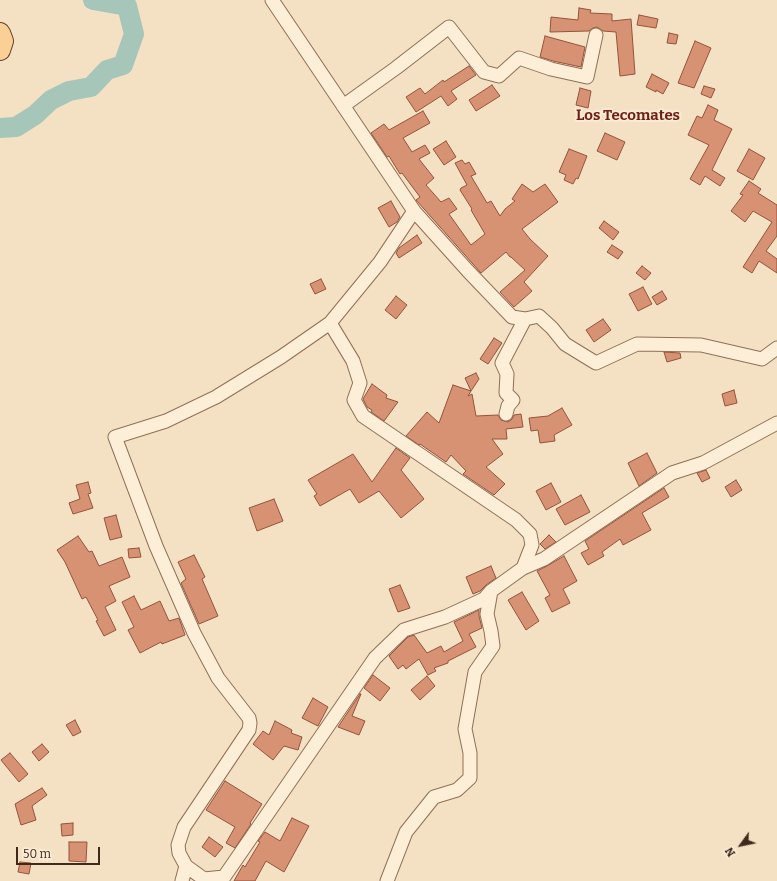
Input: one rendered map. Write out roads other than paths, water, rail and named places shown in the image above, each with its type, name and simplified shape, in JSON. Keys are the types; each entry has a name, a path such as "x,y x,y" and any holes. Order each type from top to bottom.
{"main road":[{"path":"0,33 3,41 0,50"}],"street":[{"path":"272,0 414,211 512,318 525,319 539,316 552,328 565,344 596,363 637,344 701,345 762,359 777,348"},
{"path":"343,106 396,68 449,27 484,72 499,76 519,58 551,69 587,77 596,35"},
{"path":"414,211 380,262 330,323 281,357 216,397 166,421 115,438 156,546 194,633 218,678 249,718 249,730 184,827 178,845 179,853 186,866 204,879 224,877 375,658 404,630 445,617 484,599 491,591 523,568 544,559 672,473 703,463 777,423"},
{"path":"506,414 508,406 513,400 506,393 507,374 502,363 525,319"},
{"path":"330,323 353,361 360,383 354,400 363,416 516,520 530,534 532,545 523,568"},
{"path":"387,881 406,832 434,798 457,790 470,778 470,753 465,729 475,672 493,646 487,614 491,591"},
{"path":"182,881 186,866"}],"waterway":[{"path":"0,128 16,127 35,115 51,100 69,91 91,87 107,70 123,65 134,34 127,6 93,0"}],"district":[{"name":"Los Tecomates","path":"628,116"}]}
